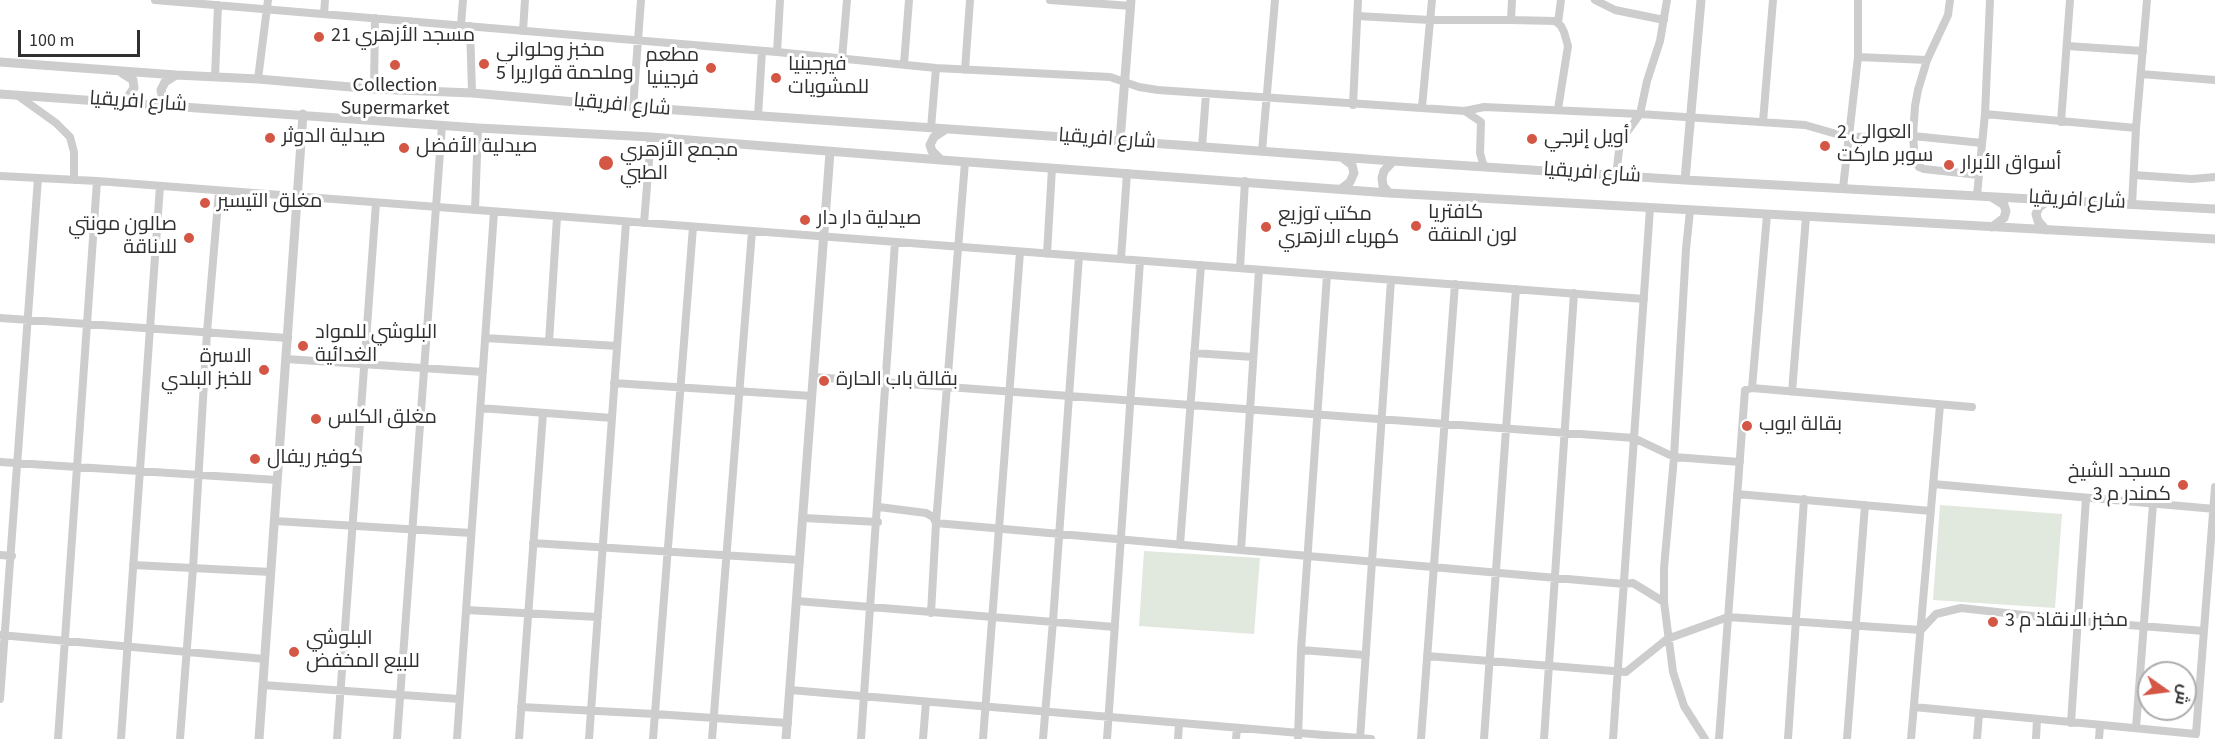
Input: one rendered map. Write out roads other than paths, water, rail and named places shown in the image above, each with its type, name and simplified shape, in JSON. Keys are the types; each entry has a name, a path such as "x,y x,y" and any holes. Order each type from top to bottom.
{"street":[{"path":"155,0 218,5 268,4 324,14 777,52 936,68 1103,76 1149,90 1465,111 1484,107 1640,114 1805,125 1847,137 1914,136 1982,142"},
{"path":"324,14 325,0"},
{"path":"460,25 463,0"},
{"path":"523,31 525,0"},
{"path":"633,107 641,0"},
{"path":"777,52 780,0"},
{"path":"842,58 847,0"},
{"path":"904,64 909,0"},
{"path":"965,70 970,0"},
{"path":"1050,0 1131,3 1120,141"},
{"path":"1262,151 1275,0"},
{"path":"1353,105 1358,0"},
{"path":"1422,107 1432,0"},
{"path":"1511,20 1512,0"},
{"path":"1558,109 1568,46 1564,32 1558,23 1561,0"},
{"path":"1595,0 1615,10 1664,20"},
{"path":"1616,176 1620,142 1640,114 1664,20 1666,0"},
{"path":"1685,180 1701,0"},
{"path":"1763,122 1773,0"},
{"path":"1843,188 1847,137 1858,57 1858,0"},
{"path":"1950,0 1944,26 1926,60 1915,106 1915,161 1919,167 1979,175"},
{"path":"1977,195 1985,114 1990,0"},
{"path":"2061,122 2070,0"},
{"path":"2132,205 2147,0"},
{"path":"258,79 268,4"},
{"path":"215,77 218,5"},
{"path":"1357,16 1558,23"},
{"path":"374,89 375,18"},
{"path":"470,26 472,93"},
{"path":"2067,46 2143,51"},
{"path":"758,116 762,51"},
{"path":"1858,57 1926,60"},
{"name":"شارع افريقيا","path":"0,62 374,89 472,93 633,107 1342,158 1616,176 2215,209"},
{"path":"931,128 936,68"},
{"path":"116,102 128,97 134,88 133,80 117,71"},
{"path":"2141,74 2215,80"},
{"path":"171,106 163,99 161,90 168,79 176,75"},
{"name":"شارع افريقيا","path":"0,94 478,128 651,137 1389,193 2215,239"},
{"path":"1202,147 1206,94"},
{"path":"17,95 56,123 70,137 74,152 74,180"},
{"path":"1465,111 1481,122 1480,153 1484,167"},
{"path":"259,739 303,114"},
{"path":"1985,114 2136,128"},
{"path":"397,739 442,125"},
{"path":"475,210 478,128"},
{"path":"941,160 932,152 930,146 934,136 946,129"},
{"path":"644,223 651,137"},
{"path":"786,739 831,152"},
{"path":"1341,189 1351,180 1354,171 1350,163 1342,158"},
{"path":"1389,193 1383,186 1382,178 1384,171 1393,161"},
{"path":"931,613 965,162"},
{"path":"1047,254 1052,168"},
{"path":"1121,259 1127,173"},
{"path":"2134,175 2192,179 2215,177"},
{"path":"0,176 97,181 1644,299"},
{"path":"0,699 38,178"},
{"path":"58,739 97,181"},
{"path":"1240,268 1245,181"},
{"path":"121,739 160,186"},
{"path":"180,739 207,332 219,191"},
{"path":"1990,196 2001,203 2006,211 2004,218 1992,227"},
{"path":"2046,230 2037,218 2037,210 2052,200"},
{"path":"337,739 376,203"},
{"path":"1613,739 1650,208"},
{"path":"1690,211 1674,457 1664,568 1664,602 1673,672 1684,706 1704,739"},
{"path":"456,739 494,212"},
{"path":"1752,388 1767,215"},
{"path":"549,342 557,217"},
{"path":"1792,392 1806,217"},
{"path":"589,739 626,222"},
{"path":"653,739 693,227"},
{"path":"712,739 752,231"},
{"path":"861,739 896,242"},
{"path":"983,739 1020,252"},
{"path":"1042,739 1060,534 1079,256"},
{"path":"1107,739 1140,261"},
{"path":"1179,545 1201,265"},
{"path":"1241,550 1259,270"},
{"path":"1298,736 1301,650 1327,275"},
{"path":"1360,739 1391,280"},
{"path":"1421,739 1455,284"},
{"path":"1484,739 1516,289"},
{"path":"1544,739 1574,293"},
{"path":"0,318 288,338"},
{"path":"485,338 617,346"},
{"path":"1194,353 1253,357"},
{"path":"286,359 483,372"},
{"path":"814,377 1634,438 1674,457 1740,462"},
{"path":"614,383 812,396"},
{"path":"1719,739 1745,390 1752,388 1972,407"},
{"path":"1911,739 1940,405"},
{"path":"480,408 612,418"},
{"path":"519,739 543,413"},
{"path":"0,462 278,480"},
{"path":"1933,484 2214,509"},
{"path":"1914,707 2136,728 2162,735 2196,734 2215,487"},
{"path":"1737,494 1931,511"},
{"path":"2071,723 2086,498"},
{"path":"1788,739 1804,499"},
{"path":"2136,728 2153,504"},
{"path":"1847,739 1865,505"},
{"path":"879,507 927,513 936,523"},
{"path":"804,518 878,522"},
{"path":"275,520 412,531 471,533"},
{"path":"936,523 1495,573 1633,583 1664,602"},
{"path":"533,543 800,560"},
{"path":"0,555 12,556"},
{"path":"133,565 271,572"},
{"path":"797,601 1115,627"},
{"path":"1921,630 1936,614 1961,608 2078,621 2204,631"},
{"path":"466,610 597,617"},
{"path":"1427,656 1626,672 1667,639 1728,616 1921,630"},
{"path":"3,635 265,659"},
{"path":"1301,650 1366,655"},
{"path":"263,685 459,699"},
{"path":"790,690 1237,728 1298,736 1371,739"},
{"path":"923,739 926,702"},
{"path":"521,707 788,723"},
{"path":"1977,739 1980,714"},
{"path":"2036,739 2037,719"},
{"path":"1178,739 1179,723"},
{"path":"2099,739 2100,725"},
{"path":"1236,739 1237,728"}],"place":[{"name":"مسجد الأزهري 21","path":"319,37"},
{"name":"مخبز وحلواني وملحمة قواريرا 5","path":"484,64"},
{"name":"Collection Supermarket","path":"395,65"},
{"name":"مطعم فرجينيا","path":"711,68"},
{"name":"فيرجينيا للمشويات","path":"776,78"},
{"name":"صيدلية الدوثر","path":"270,138"},
{"name":"أويل إنرجي","path":"1532,139"},
{"name":"العوالي 2 سوبر ماركت","path":"1825,146"},
{"name":"صيدلية الأفضل","path":"404,148"},
{"name":"مجمع الأزهري الطبي","path":"606,163"},
{"name":"أسواق الأبرار","path":"1949,165"},
{"name":"مغلق التيسير","path":"205,203"},
{"name":"صيدلية دار دار","path":"805,220"},
{"name":"كافتريا لون المنقة","path":"1416,226"},
{"name":"مكتب توزيع كهرباء الازهري","path":"1266,227"},
{"name":"صالون مونتي للاناقة","path":"189,238"},
{"name":"البلوشي للمواد الغدائية","path":"303,346"},
{"name":"الاسرة للخبز البلدي","path":"264,370"},
{"name":"بقالة باب الحارة","path":"824,381"},
{"name":"مغلق الكلس","path":"316,419"},
{"name":"بقالة ايوب","path":"1747,426"},
{"name":"كوفير ريفال","path":"255,459"},
{"name":"مسجد الشيخ كمندر م 3","path":"2183,485"},
{"name":"مخبز الانقاذ م 3","path":"1993,622"},
{"name":"البلوشي للبيع المخفض","path":"294,652"}]}
